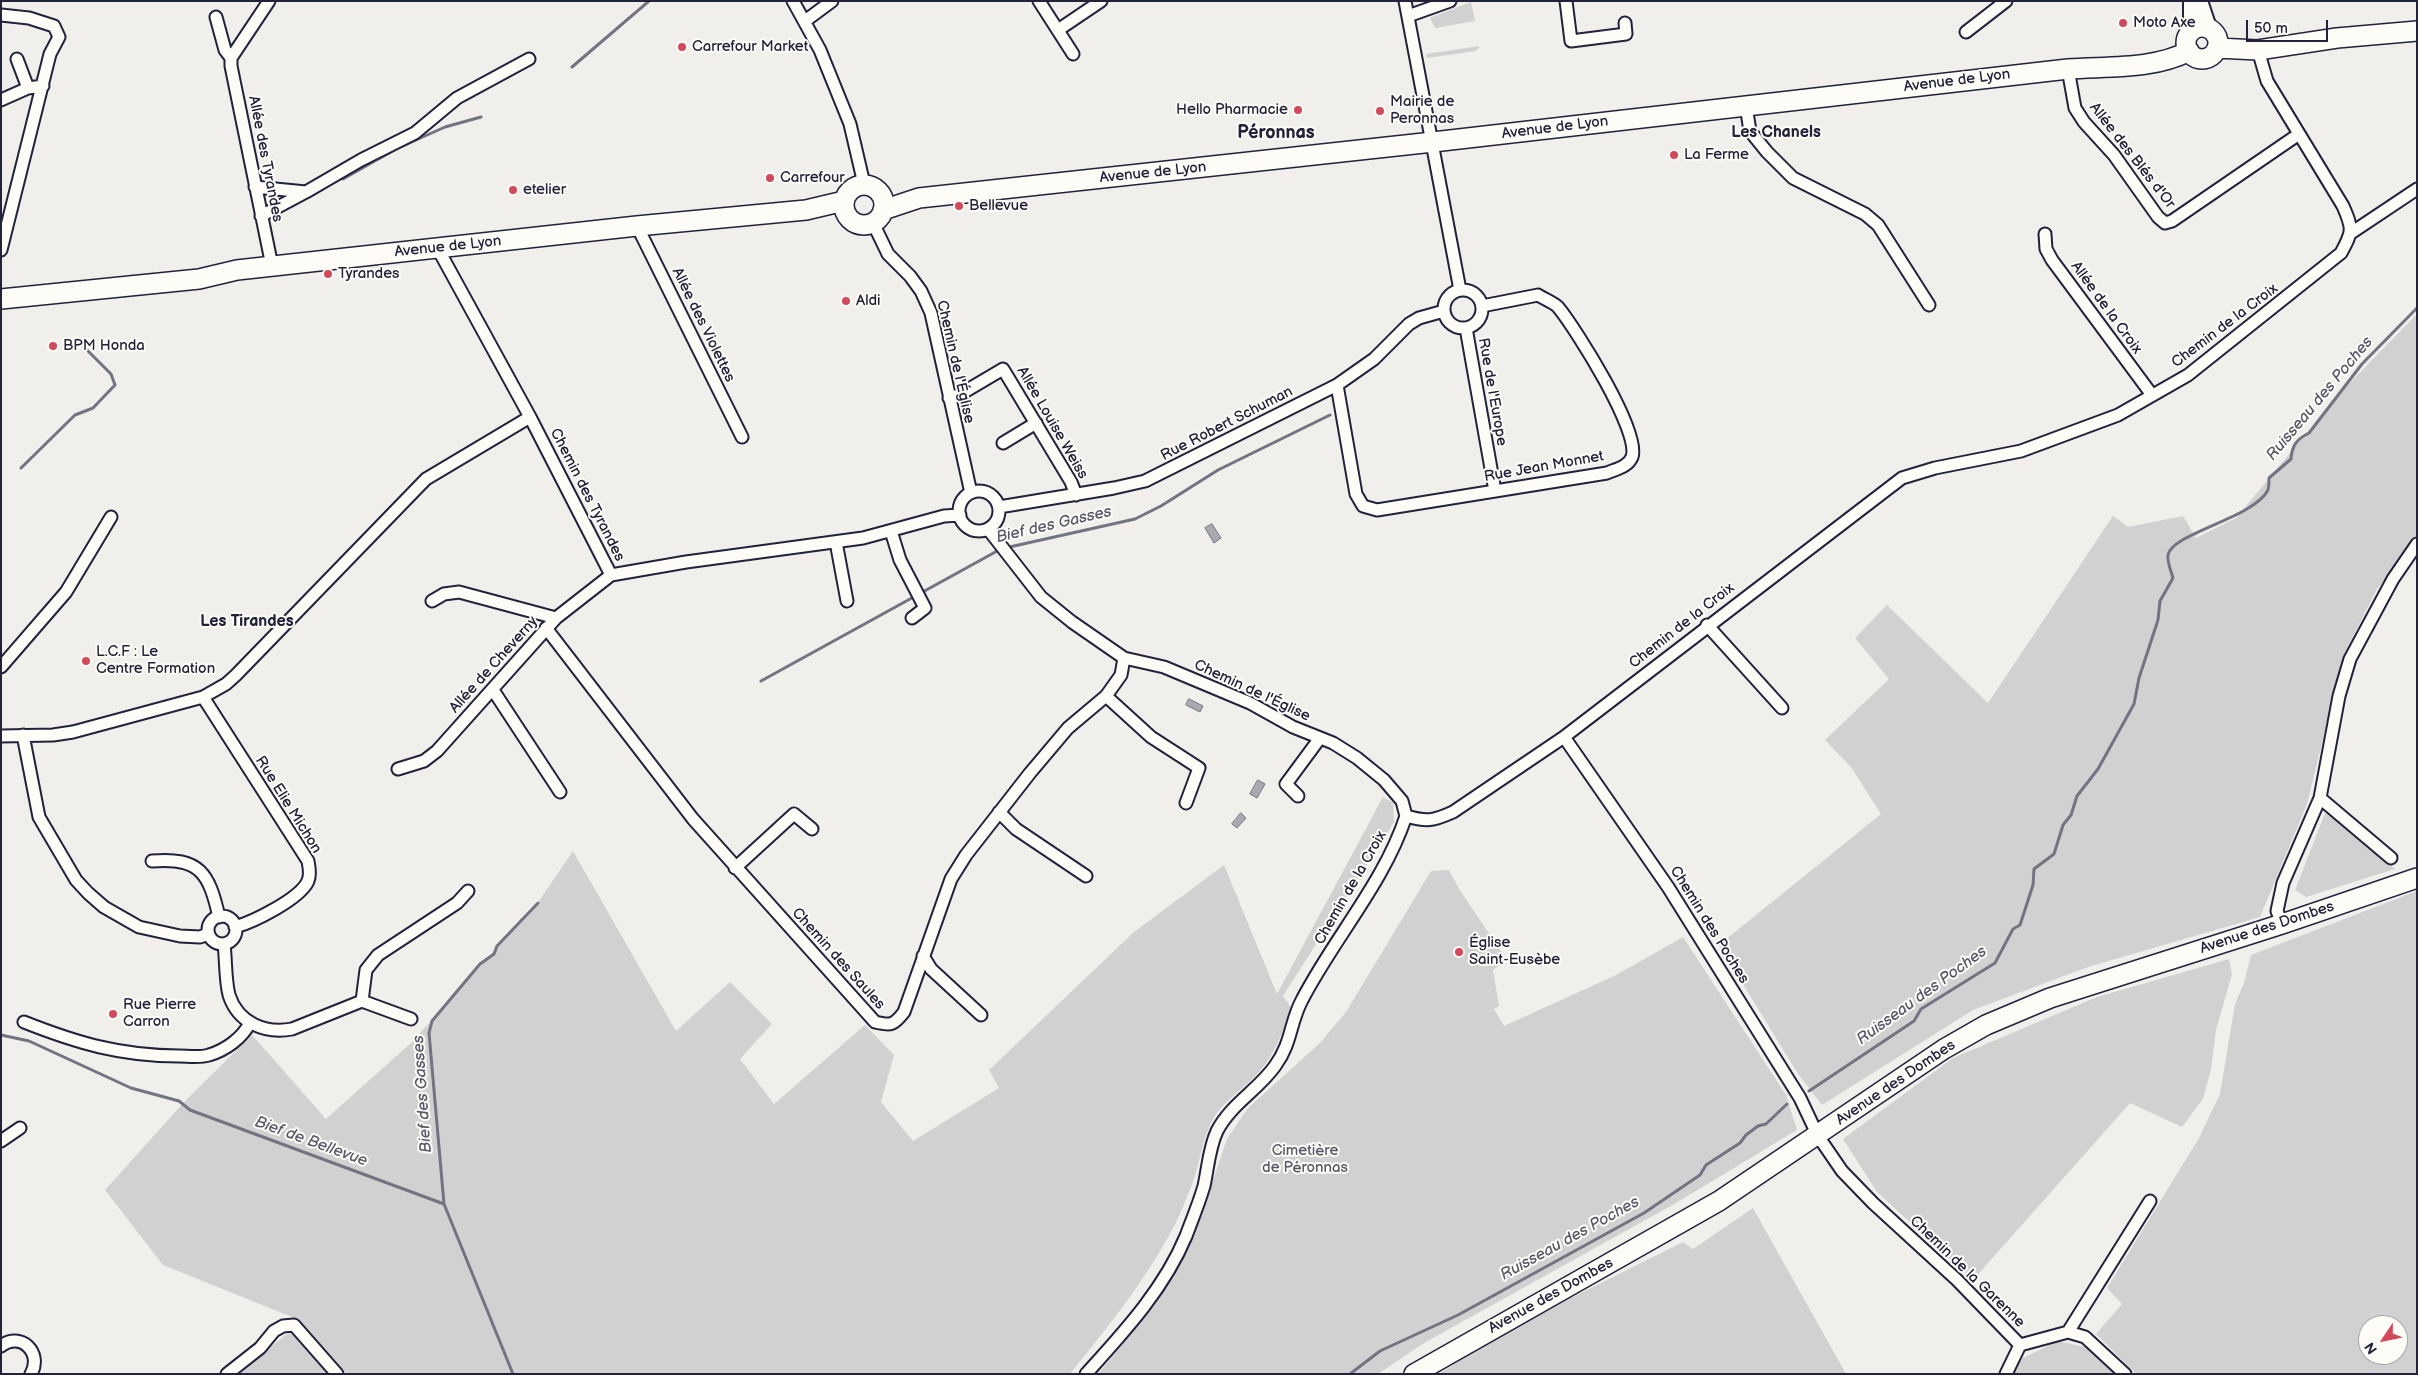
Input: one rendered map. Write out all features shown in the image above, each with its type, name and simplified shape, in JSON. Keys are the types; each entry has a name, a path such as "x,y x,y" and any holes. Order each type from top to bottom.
{"main road":[{"path":"2200,30 2215,34 2217,48 2213,54 2204,59 2195,57 2188,51 2187,40 2200,30"},
{"path":"2217,48 2258,50 2337,38 2417,31"},
{"name":"Avenue de Lyon","path":"880,210 900,195 919,198 1433,142 2068,68 2150,64 2165,61 2188,51"},
{"path":"864,184 875,188 880,210 859,224 845,209 849,191 864,184"},
{"name":"Avenue de Lyon","path":"1,299 199,279 237,270 637,226 806,210 845,209"},
{"name":"Avenue des Dombes","path":"1414,1374 1719,1201 1818,1136 1944,1049 1986,1025 2050,998 2282,924 2417,878"}],"street":[{"path":"231,58 269,1"},
{"path":"793,1 820,50 850,124 864,184"},
{"path":"805,21 832,1"},
{"path":"1039,1 1073,54"},
{"path":"1058,30 1100,1"},
{"path":"1405,1 1460,290"},
{"path":"1408,16 1450,1"},
{"path":"1566,1 1571,41 1626,34 1625,23"},
{"path":"1966,32 2006,1"},
{"path":"2192,1 2200,30"},
{"path":"2199,1 2200,30"},
{"path":"1,15 29,18 54,26 58,37 50,54 1,250"},
{"name":"Allée des Tyrandes","path":"216,17 225,50 231,58 231,66 272,266"},
{"path":"2258,50 2268,81 2343,206 2352,233 2411,191 2417,189"},
{"path":"17,59 28,88"},
{"path":"261,216 361,160 415,133 456,98 529,60"},
{"name":"Allée des Blés d'Or","path":"2068,68 2075,108 2084,122 2114,155 2158,217 2165,222 2172,221 2299,134"},
{"path":"1,100 28,88 43,86"},
{"path":"1746,106 1750,131 1767,152 1793,178 1865,214 1878,225 1929,305"},
{"path":"255,187 306,192"},
{"name":"Chemin de l'Église","path":"880,210 888,254 922,291 931,313 971,493"},
{"name":"Allée des Violettes","path":"637,226 742,437"},
{"name":"Chemin de la Croix","path":"1086,1374 1123,1333 1162,1281 1185,1237 1204,1187 1211,1146 1217,1131 1231,1110 1274,1068 1285,1050 1300,1002 1387,859 1406,816 1420,820 1435,820 1453,812 1564,737 1902,478 1935,468 2021,451 2118,415 2188,375 2342,253 2352,233"},
{"name":"Allée de la Croix","path":"2045,234 2046,249 2052,260 2152,395"},
{"name":"Chemin des Tyrandes","path":"438,248 530,417 611,575 704,559 836,542 891,531 944,516 960,515"},
{"path":"1460,290 1477,295 1482,306 1477,323 1466,328 1452,324 1444,311 1448,297 1460,290"},
{"name":"Rue Jean Monnet","path":"1338,385 1356,494 1363,506 1377,510 1607,473 1625,466 1631,458 1633,448 1616,399 1557,306 1538,295 1482,306"},
{"name":"Rue Robert Schuman","path":"999,507 1076,495 1146,481 1338,385 1374,358 1409,324 1419,318 1444,311"},
{"name":"Rue de l'Europe","path":"1466,328 1494,491"},
{"name":"Allée Louise Weiss","path":"949,398 958,396 1003,369 1071,482 1076,495"},
{"path":"1,736 23,734 53,735 73,732 203,697 226,684 426,480 530,417"},
{"path":"1002,443 1036,423"},
{"path":"982,491 988,493 993,496 999,507 997,520 988,529 970,528 960,515 962,502 971,493 982,491"},
{"path":"1,667 66,592 111,517"},
{"name":"Chemin de l'Église","path":"988,529 1041,597 1072,622 1124,658 1164,667 1250,703 1293,728 1320,738 1357,758 1384,780 1402,801 1406,816"},
{"path":"891,531 900,560 925,608 912,618"},
{"path":"836,542 847,602"},
{"path":"2282,924 2277,911 2283,883 2320,798 2339,696 2350,659 2393,579 2417,544"},
{"name":"Allée de Cheverny","path":"398,769 424,761 437,751 546,628 611,575"},
{"path":"432,601 444,594 459,592 556,618"},
{"path":"1708,625 1782,708"},
{"name":"Chemin des Saules","path":"546,628 693,819 735,868 875,1022 888,1026 897,1021 904,1012 951,879 1000,812 1068,728 1106,696 1121,675 1124,658"},
{"path":"493,690 560,792"},
{"path":"1106,696 1151,737 1199,768 1186,803"},
{"name":"Rue Elie Michon","path":"203,697 308,862 310,870 309,879 305,887 298,893 258,918 235,927"},
{"path":"23,734 39,818 76,880 88,893 104,907 139,927 180,936 200,937 208,934"},
{"name":"Chemin des Poches","path":"1564,737 1668,886 1800,1098 1818,1136"},
{"path":"1298,796 1286,784 1320,738"},
{"path":"2320,798 2391,858"},
{"path":"1000,812 1016,829 1086,876"},
{"path":"735,868 794,814 812,829"},
{"path":"152,861 172,859 195,867 212,886 219,916"},
{"path":"362,1001 366,970 378,954 458,902 468,891"},
{"path":"219,916 231,920 235,927 232,939 224,944 214,942 208,934 209,925 219,916"},
{"path":"224,944 229,994 235,1008 250,1023 268,1030 292,1029 362,1001 411,1019"},
{"path":"923,956 931,969 981,1014"},
{"path":"24,1022 96,1048 127,1054 160,1056 208,1056 236,1041 250,1023"},
{"path":"1,1142 20,1128"},
{"name":"Chemin de la Garenne","path":"1818,1136 1842,1170 1873,1203 1957,1280 2020,1345 2068,1332"},
{"path":"2125,1374 2085,1338 2068,1332 2150,1201"},
{"path":"227,1374 260,1348 274,1330 282,1326 294,1325 337,1374"},
{"path":"1,1346 11,1341 27,1344 34,1354 36,1361 31,1374"},
{"path":"2006,1374 2020,1345"}],"green space":[{"path":"1471,2 1475,21 1435,28 1430,18"},
{"path":"1480,46 1476,51 1427,58 1426,54"},
{"path":"2417,314 2417,542 2377,589 2344,654 2307,804 2260,917 2088,967 1973,1010 1822,1105 1798,1074 1719,945 1881,814 1851,767 1825,740 1889,679 1855,638 1887,605 1988,703 2113,516 2128,527 2183,516 2196,538 2236,518 2340,393"},
{"path":"1383,797 1393,803 1394,822 1283,996 1291,1007 1272,1053 1261,1070 1226,1103 1212,1121 1206,1134 1190,1190 1169,1236 1130,1297 1070,1374 342,1374 292,1317 163,1265 105,1190 186,1100 252,1035 326,1119 412,1042 539,901 573,851 676,1031 730,982 772,1024 740,1059 774,1104 865,1025 894,1055 881,1102 913,1141 999,1088 989,1070 1134,932 1224,865 1277,994"},
{"path":"2325,813 2344,825 2395,869 2306,897 2295,890"},
{"name":"Cimetière de Péronnas","path":"1449,870 1459,889 1507,960 1493,970 1499,1006 1494,1009 1504,1026 1616,975 1683,937 1786,1095 1797,1130 1676,1203 1424,1343 1378,1374 1098,1374 1135,1329 1181,1257 1200,1218 1227,1139 1248,1108 1320,1043 1346,1012 1431,871"},
{"path":"2417,891 2417,1374 2136,1374 2096,1334 2122,1304 2107,1288 2199,1138 2220,1094 2235,1004 2244,983 2251,955"},
{"path":"2229,959 2232,974 2216,1030 2211,1069 2203,1099 2182,1127 2130,1103 1973,1280 1877,1192 1843,1139 1953,1058 2097,997"},
{"path":"1753,1208 1846,1374 1439,1374 1515,1326 1683,1242 1693,1249"},
{"path":"287,1334 294,1334 329,1374 236,1374"},
{"path":"2058,1341 2085,1347 2115,1374 2012,1374 2023,1358"}],"shaded area":[{"path":"1212,524 1221,538 1214,543 1205,528"},
{"path":"1189,699 1203,706 1200,712 1186,705"},
{"path":"1258,780 1265,784 1257,798 1250,794"},
{"path":"1241,813 1246,818 1237,828 1232,824"}],"waterway":[{"name":"Bief de Bellevue","path":"572,67 649,1"},
{"name":"Bief de Bellevue","path":"343,179 396,149 445,127 481,117"},
{"name":"Ruisseau des Poches","path":"1809,1091 1914,1021 1921,1009 1995,963 2013,929 2020,925 2033,885 2034,869 2054,854 2063,825 2071,815 2077,796 2098,769 2134,704 2139,678 2158,620 2160,601 2173,578 2168,558 2173,547 2198,532 2247,509 2260,500 2268,490 2269,478 2291,459 2296,443 2309,433 2362,364 2417,308"},
{"name":"Bief de Bellevue","path":"21,468 75,415 93,408 115,385 111,374 78,341"},
{"name":"Bief des Gasses","path":"1005,548 1135,519 1161,506 1218,470 1330,415"},
{"name":"Bief des Gasses","path":"761,681 999,550"},
{"name":"Bief des Gasses","path":"444,1204 429,1033 432,1021 480,964 494,954 497,946 538,903"},
{"name":"Bief de Bellevue","path":"1,1035 29,1041 131,1088 179,1101 190,1110 444,1204 513,1374"},
{"name":"Ruisseau des Poches","path":"1350,1374 1380,1351 1458,1315 1644,1213 1700,1175 1706,1165 1740,1143 1746,1135 1758,1126 1766,1124 1787,1104"}],"place":[{"name":"Moto Axe","path":"2123,23"},
{"name":"Carrefour Market","path":"682,47"},
{"name":"Hello Pharmacie","path":"1298,110"},
{"name":"Mairie de Peronnas","path":"1380,111"},
{"name":"La Ferme","path":"1674,155"},
{"name":"Carrefour","path":"770,178"},
{"name":"etelier","path":"513,190"},
{"name":"Bellevue","path":"959,206"},
{"name":"Tyrandes","path":"328,274"},
{"name":"Aldi","path":"846,301"},
{"name":"BPM Honda","path":"53,346"},
{"name":"L.C.F : Le Centre Formation","path":"86,661"},
{"name":"Église Saint-Eusèbe","path":"1459,952"},
{"name":"Rue Pierre Carron","path":"113,1014"}],"district":[{"name":"Péronnas","path":"1276,133"},
{"name":"Les Chanels","path":"1776,133"},
{"name":"Les Tirandes","path":"247,622"}]}
